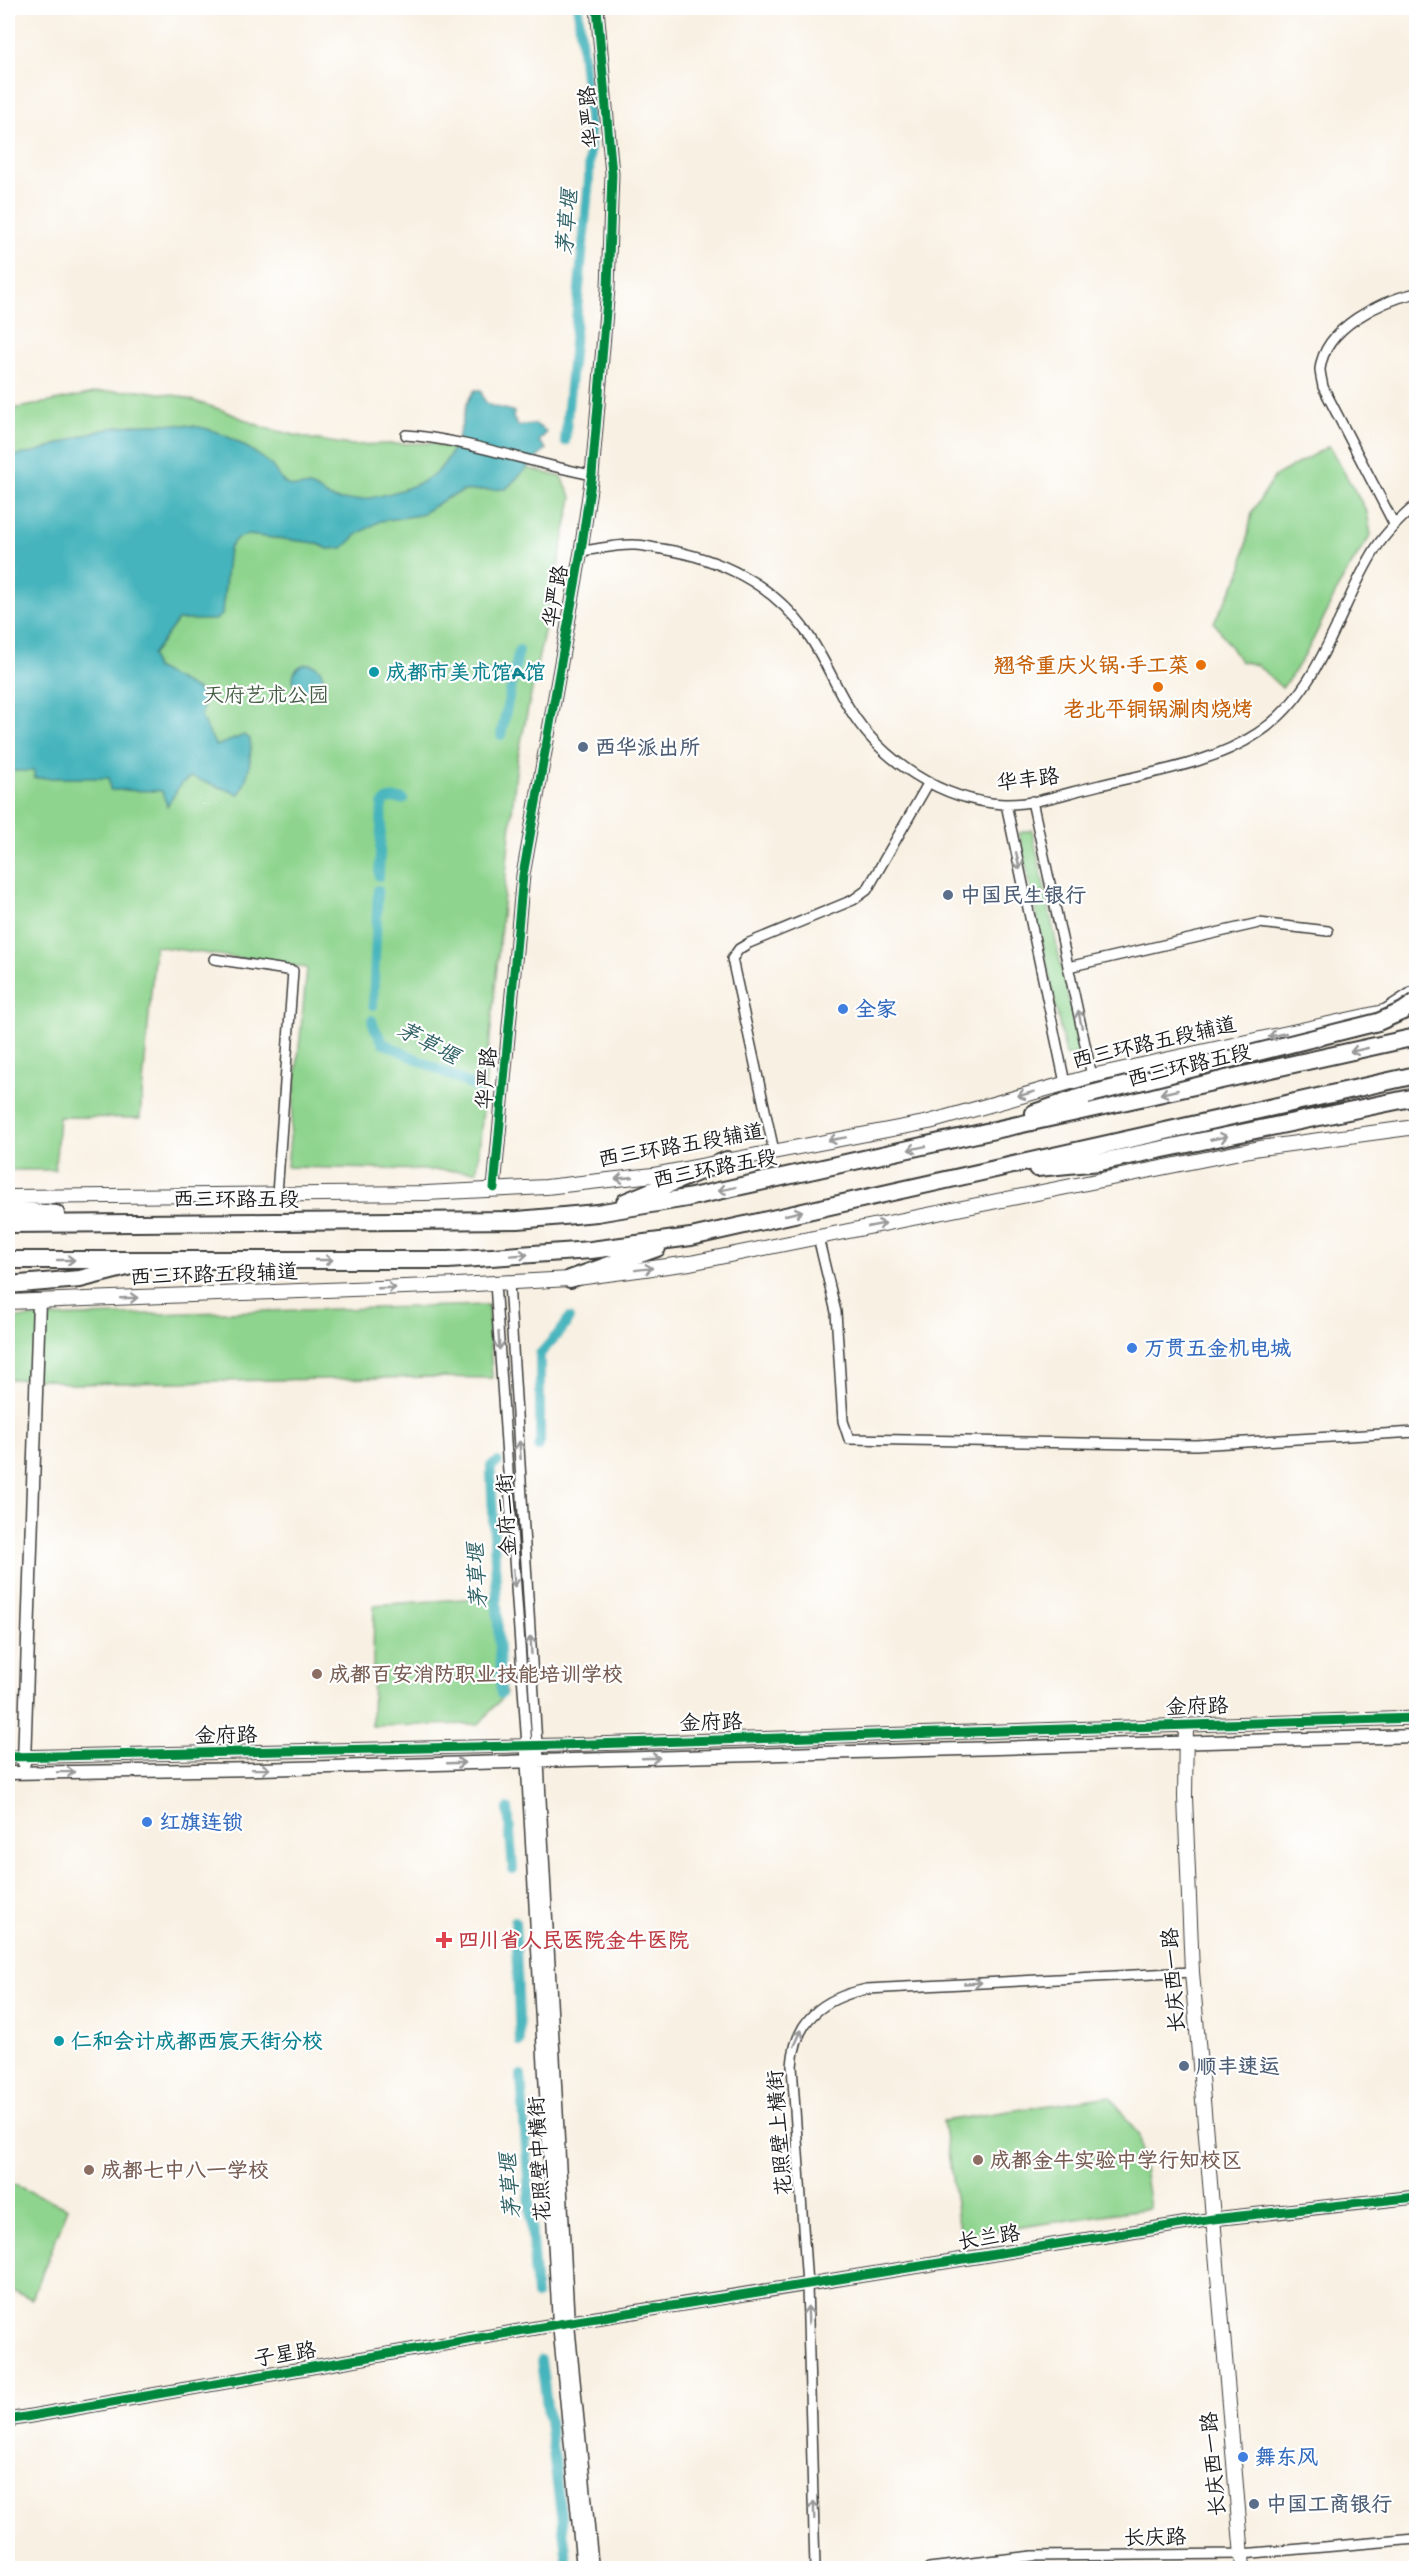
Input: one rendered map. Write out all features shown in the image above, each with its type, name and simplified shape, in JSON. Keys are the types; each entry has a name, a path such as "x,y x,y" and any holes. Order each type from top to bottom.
{"highway":[{"path":"959,1139 1087,1095 1378,1022 1416,1003"},
{"name":"西三环路五段","path":"8,1224 89,1221 451,1222 518,1220 597,1213 687,1198 1416,1037"},
{"path":"8,1260 448,1260 591,1250 691,1237 1416,1075"},
{"path":"963,1176 1100,1162 1393,1101 1416,1099"},
{"path":"597,1213 727,1160"},
{"path":"8,1210 49,1212 89,1221"},
{"path":"570,1278 691,1237"},
{"path":"8,1285 80,1279 156,1260"}],"main road":[{"name":"西三环路五段辅道","path":"8,1197 426,1192 546,1187 653,1175 929,1122 1092,1076 1416,1003"},
{"name":"西三环路五段辅道","path":"8,1302 502,1283 570,1278 690,1263 1260,1148 1416,1127"},
{"name":"长庆西一路","path":"1186,1725 1185,1797 1192,1972 1243,2568"}],"street":[{"name":"华严路","path":"494,1188 523,875 581,551 592,475 608,288 612,174 597,8"},
{"path":"1394,524 1323,387 1320,370 1326,350 1362,313 1393,298 1416,293"},
{"path":"406,435 468,444 548,466 592,475"},
{"name":"华丰路","path":"581,551 635,545 687,553 730,568 772,594 806,631 850,709 877,744 915,774 946,792 1006,804 1032,801 1174,767 1224,751 1259,733 1290,704 1314,671 1376,549 1394,524 1416,505"},
{"path":"774,1150 732,959 739,949 748,943 853,900 867,890 929,782"},
{"path":"1032,801 1092,1076"},
{"path":"1006,804 1065,1083"},
{"path":"1068,967 1259,923 1328,931"},
{"path":"214,959 292,971 277,1194"},
{"path":"1385,1011 1416,991"},
{"path":"818,1237 836,1312 843,1421 849,1439 1196,1445 1416,1432"},
{"name":"金府二街","path":"502,1283 532,1745"},
{"name":"金府二街","path":"502,1283 532,1745"},
{"path":"24,1773 39,1301"},
{"name":"金府路","path":"8,1757 532,1745 1416,1718"},
{"name":"金府路","path":"8,1773 260,1769 1416,1736"},
{"name":"花照壁中横街","path":"532,1745 552,2048 564,2324 583,2568"},
{"name":"花照壁上横街","path":"815,2568 807,2285 792,2066 793,2050 807,2020 820,2007 849,1993 867,1989 1192,1972"},
{"name":"长兰路","path":"564,2324 1213,2219 1416,2197"},
{"name":"花照壁中横街","path":"564,2324 592,2568"},
{"name":"子星路","path":"8,2420 564,2324"},
{"name":"长庆路","path":"929,2568 1032,2556 1242,2554 1416,2539"}],"green space":[{"name":"天府艺术公园","path":"139,390 179,396 222,410 265,428 312,439 349,445 430,443 561,477 572,498 517,761 477,1171 287,1167 307,968 155,946 140,1118 59,1117 55,1170 8,1170 8,408 19,408 99,392"},
{"path":"1329,446 1367,512 1371,535 1343,580 1307,652 1282,688 1257,665 1240,661 1214,622 1241,572 1252,512 1275,476"},
{"path":"1032,830 1080,1053 1066,1056 1019,833"},
{"path":"488,1305 492,1378 427,1377 72,1384 46,1379 8,1379 8,1318"},
{"path":"492,1597 506,1693 479,1724 372,1726 374,1605"},
{"path":"1110,2096 1139,2136 1150,2208 961,2236 943,2121"},
{"path":"8,2182 68,2208 32,2299 8,2289"}],"water":[{"path":"475,390 481,390 485,401 489,404 514,412 513,418 518,426 535,424 547,432 539,441 546,449 506,489 464,491 447,498 420,515 380,521 358,534 343,548 328,549 316,543 248,535 237,538 229,548 222,615 215,620 178,620 152,655 155,668 200,691 204,703 201,717 216,746 244,735 250,739 249,767 239,794 191,777 180,785 167,806 162,791 110,790 109,778 34,778 34,771 8,771 8,456 30,453 95,432 133,425 173,424 199,427 218,432 246,447 271,465 282,481 288,485 310,486 335,499 358,500 404,489 438,471 453,449 466,406"},
{"path":"308,664 314,665 322,673 322,685 314,693 308,694 302,693 294,685 293,679 294,673 302,665"}],"waterway":[{"name":"茅草堰","path":"565,441 589,179 590,128 578,8"},
{"name":"茅草堰","path":"501,735 519,650"},
{"name":"茅草堰","path":"379,876 382,805 388,799 403,799"},
{"name":"茅草堰","path":"373,1005 378,890"},
{"name":"茅草堰","path":"372,1020 383,1043 477,1088"},
{"name":"茅草堰","path":"538,1447 540,1441 540,1354 569,1318"},
{"name":"茅草堰","path":"498,1462 491,1466 491,1472 501,1694"},
{"name":"茅草堰","path":"508,1809 513,1869"},
{"name":"茅草堰","path":"515,1921 520,2042"},
{"name":"茅草堰","path":"521,2075 536,2295"},
{"name":"茅草堰","path":"541,2360 568,2568"}],"cycle path":[{"path":"494,1188 523,875 581,551 592,475 608,288 612,174 597,8"},
{"path":"8,1757 560,1745 1416,1718"},
{"path":"8,2420 559,2324 1213,2219 1416,2197"}],"place":[{"name":"翘爷重庆火锅·手工菜","path":"1201,665"},
{"name":"成都市美术馆A馆","path":"374,672"},
{"name":"老北平铜锅涮肉烧烤","path":"1158,687"},
{"name":"西华派出所","path":"583,747"},
{"name":"中国民生银行","path":"948,895"},
{"name":"全家","path":"843,1009"},
{"name":"万贯五金机电城","path":"1132,1348"},
{"name":"成都百安消防职业技能培训学校","path":"317,1674"},
{"name":"红旗连锁","path":"147,1822"},
{"name":"四川省人民医院金牛医院","path":"444,1940"},
{"name":"仁和会计成都西宸天街分校","path":"59,2041"},
{"name":"顺丰速运","path":"1184,2066"},
{"name":"成都金牛实验中学行知校区","path":"978,2160"},
{"name":"成都七中八一学校","path":"89,2170"},
{"name":"舞东风","path":"1243,2457"},
{"name":"中国工商银行","path":"1254,2504"}]}
